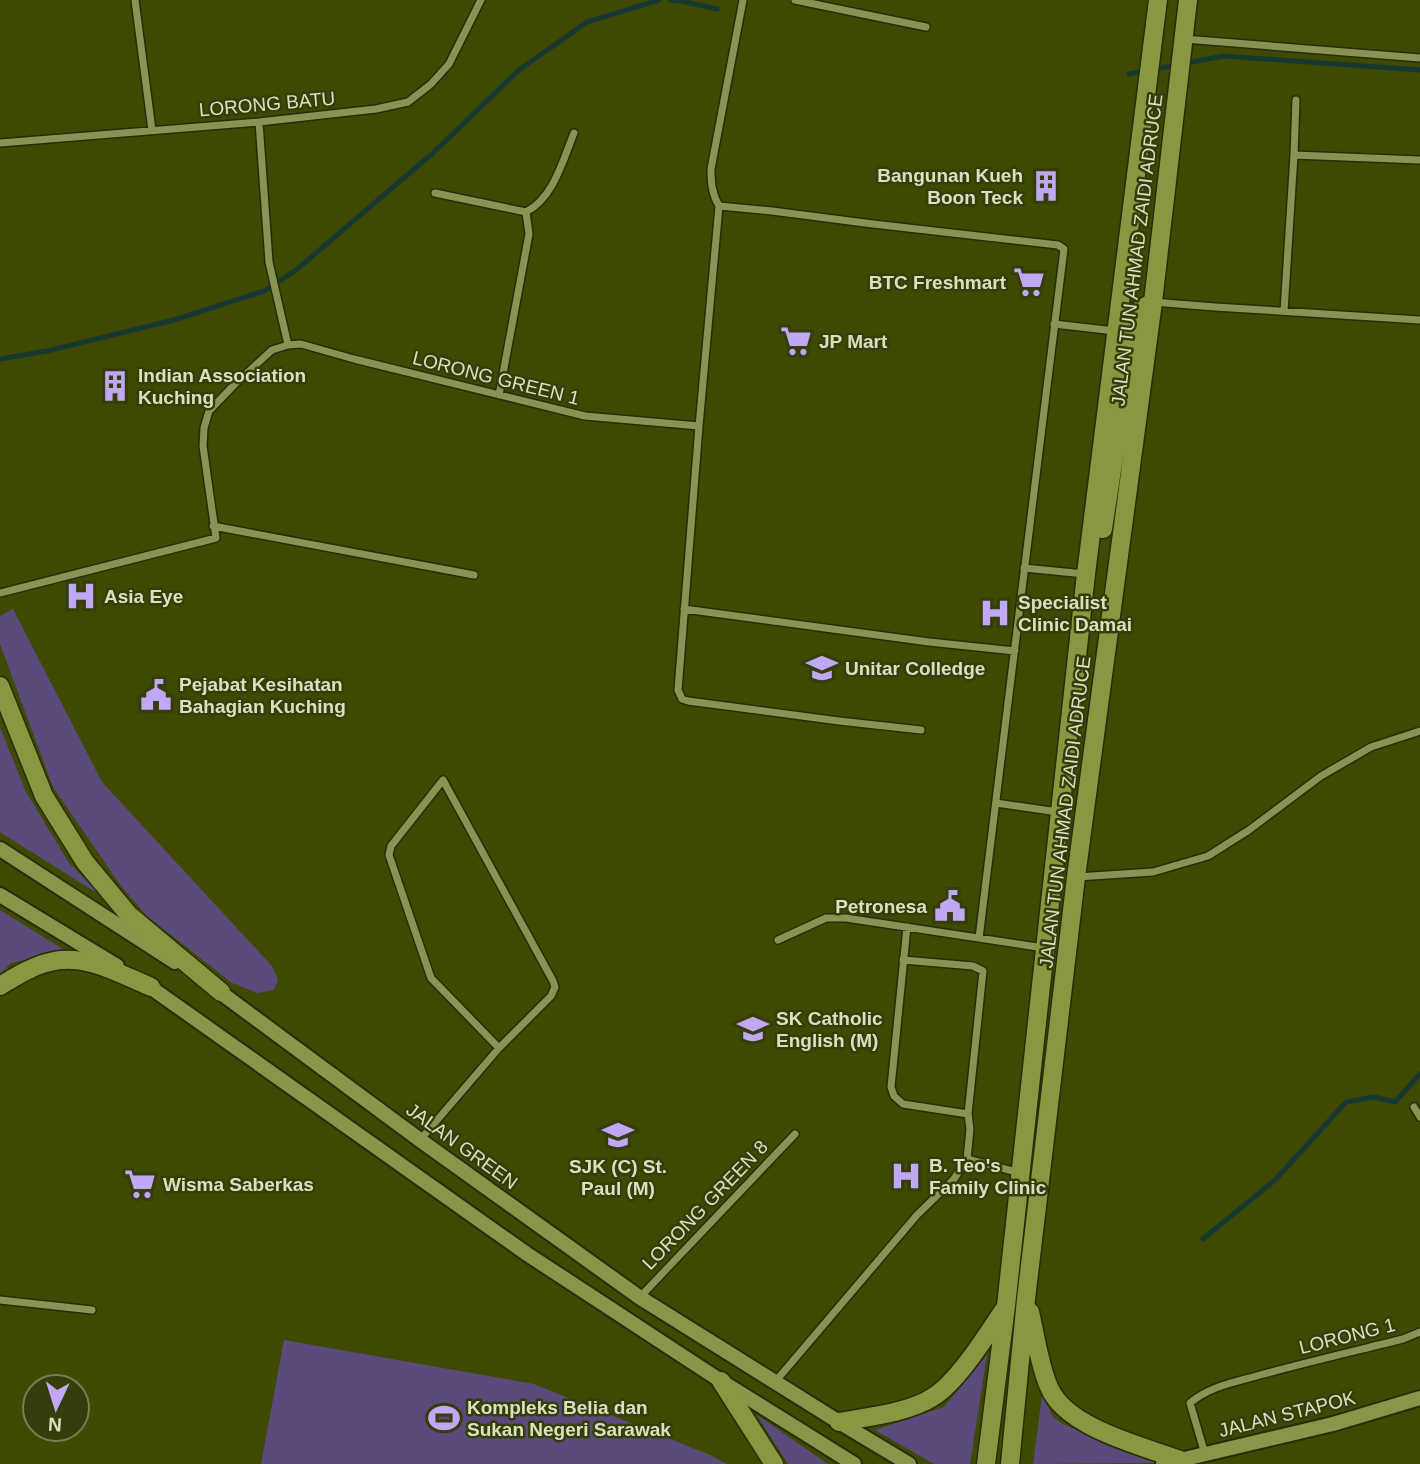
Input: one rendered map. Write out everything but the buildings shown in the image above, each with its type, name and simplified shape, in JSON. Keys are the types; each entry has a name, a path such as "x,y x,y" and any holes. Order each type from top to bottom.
{"main road":[{"name":"JALAN TUN AHMAD ZAIDI ADRUCE","path":"986,1464 1021,1173 1086,574 1158,0"},
{"name":"JALAN TUN AHMAD ZAIDI ADRUCE","path":"1010,1464 1026,1299 1076,877 1153,302 1188,0"},
{"path":"1086,574 1101,540 1136,312 1153,302"},
{"path":"0,686 44,796 85,862 128,915 221,992"},
{"name":"JALAN GREEN","path":"0,849 221,992 420,1140 639,1297 909,1464"},
{"path":"0,895 151,987 527,1254 854,1464"},
{"path":"0,986 21,973 50,962 70,960 99,965 151,987"},
{"path":"1026,1299 1049,1389 1061,1405 1076,1418 1126,1443 1184,1460"},
{"path":"839,1422 912,1407 933,1397 951,1382 1006,1306"},
{"path":"721,1381 774,1464"},
{"name":"JALAN STAPOK","path":"1184,1460 1333,1424 1420,1398"}],"street":[{"path":"135,0 152,130"},
{"name":"LORONG BATU","path":"0,143 259,122 376,109 408,102 432,84 449,64 481,0"},
{"path":"743,0 711,169 714,197 719,206 678,690 682,699 688,701 922,730"},
{"path":"795,0 926,27"},
{"path":"1182,55 1420,58"},
{"path":"1284,311 1296,100"},
{"path":"0,593 215,538 203,446 209,411 272,350 288,345 269,262 259,122"},
{"path":"435,193 526,212 543,199 555,179 574,133"},
{"path":"1294,155 1420,160"},
{"path":"719,206 1058,245 1064,249 979,938"},
{"path":"499,395 529,233 526,212"},
{"path":"1153,302 1420,320"},
{"path":"1054,324 1116,331"},
{"name":"LORONG GREEN 1","path":"288,345 301,344 585,416 699,426"},
{"path":"214,526 474,575"},
{"path":"1024,568 1086,574"},
{"path":"684,609 1015,651"},
{"path":"1076,877 1153,872 1208,856 1249,830 1321,776 1371,747 1420,731"},
{"path":"420,1140 499,1048 551,996 555,987 443,780 391,845 389,855 431,978 499,1048"},
{"path":"996,803 1060,812"},
{"path":"778,940 826,918 846,918 1045,948"},
{"path":"907,927 891,1087 894,1096 903,1104 968,1114"},
{"path":"775,1382 917,1215 954,1179 967,1159 970,1129 968,1114 983,971 973,966 903,960"},
{"path":"1414,1107 1420,1117"},
{"name":"LORONG GREEN 8","path":"639,1297 794,1134"},
{"path":"967,1159 1021,1173"},
{"path":"0,1300 92,1310"},
{"name":"LORONG 1","path":"1184,1460 1190,1403 1199,1395 1213,1388 1403,1339 1420,1332"}],"shaded area":[{"path":"13,609 102,782 272,966 278,979 274,990 258,993 232,983 147,916 121,886 53,787 0,644 0,616"},
{"path":"0,727 26,792 69,863 103,897 0,832"},
{"path":"0,910 66,951 11,963 0,974"},
{"name":"Kompleks Belia dan Sukan Negeri Sarawak","path":"284,1340 534,1384 727,1464 261,1464"},
{"path":"987,1355 970,1464 934,1464 875,1430 944,1407"},
{"path":"1042,1395 1053,1417 1063,1424 1156,1463 1033,1464"},
{"path":"757,1415 828,1464 788,1464"}],"waterway":[{"path":"0,359 47,351 174,320 264,291 296,270 433,153 519,70 587,22 659,0"},
{"path":"670,0 717,9"},
{"path":"1129,74 1224,56 1420,70"},
{"path":"1203,1239 1275,1180 1346,1102 1374,1097 1395,1102 1420,1074"}],"place":[{"name":"Bangunan Kueh Boon Teck","path":"1046,186"},
{"name":"BTC Freshmart","path":"1029,282"},
{"name":"JP Mart","path":"796,341"},
{"name":"Indian Association Kuching","path":"115,386"},
{"name":"Asia Eye","path":"81,596"},
{"name":"Specialist Clinic Damai","path":"995,613"},
{"name":"Unitar Colledge","path":"822,668"},
{"name":"Pejabat Kesihatan Bahagian Kuching","path":"156,695"},
{"name":"Petronesa","path":"950,906"},
{"name":"SK Catholic English (M)","path":"753,1029"},
{"name":"SJK (C) St. Paul (M)","path":"618,1135"},
{"name":"B. Teo's Family Clinic","path":"906,1176"},
{"name":"Wisma Saberkas","path":"140,1184"},
{"name":"Kompleks Belia dan Sukan Negeri Sarawak","path":"444,1418"}]}
